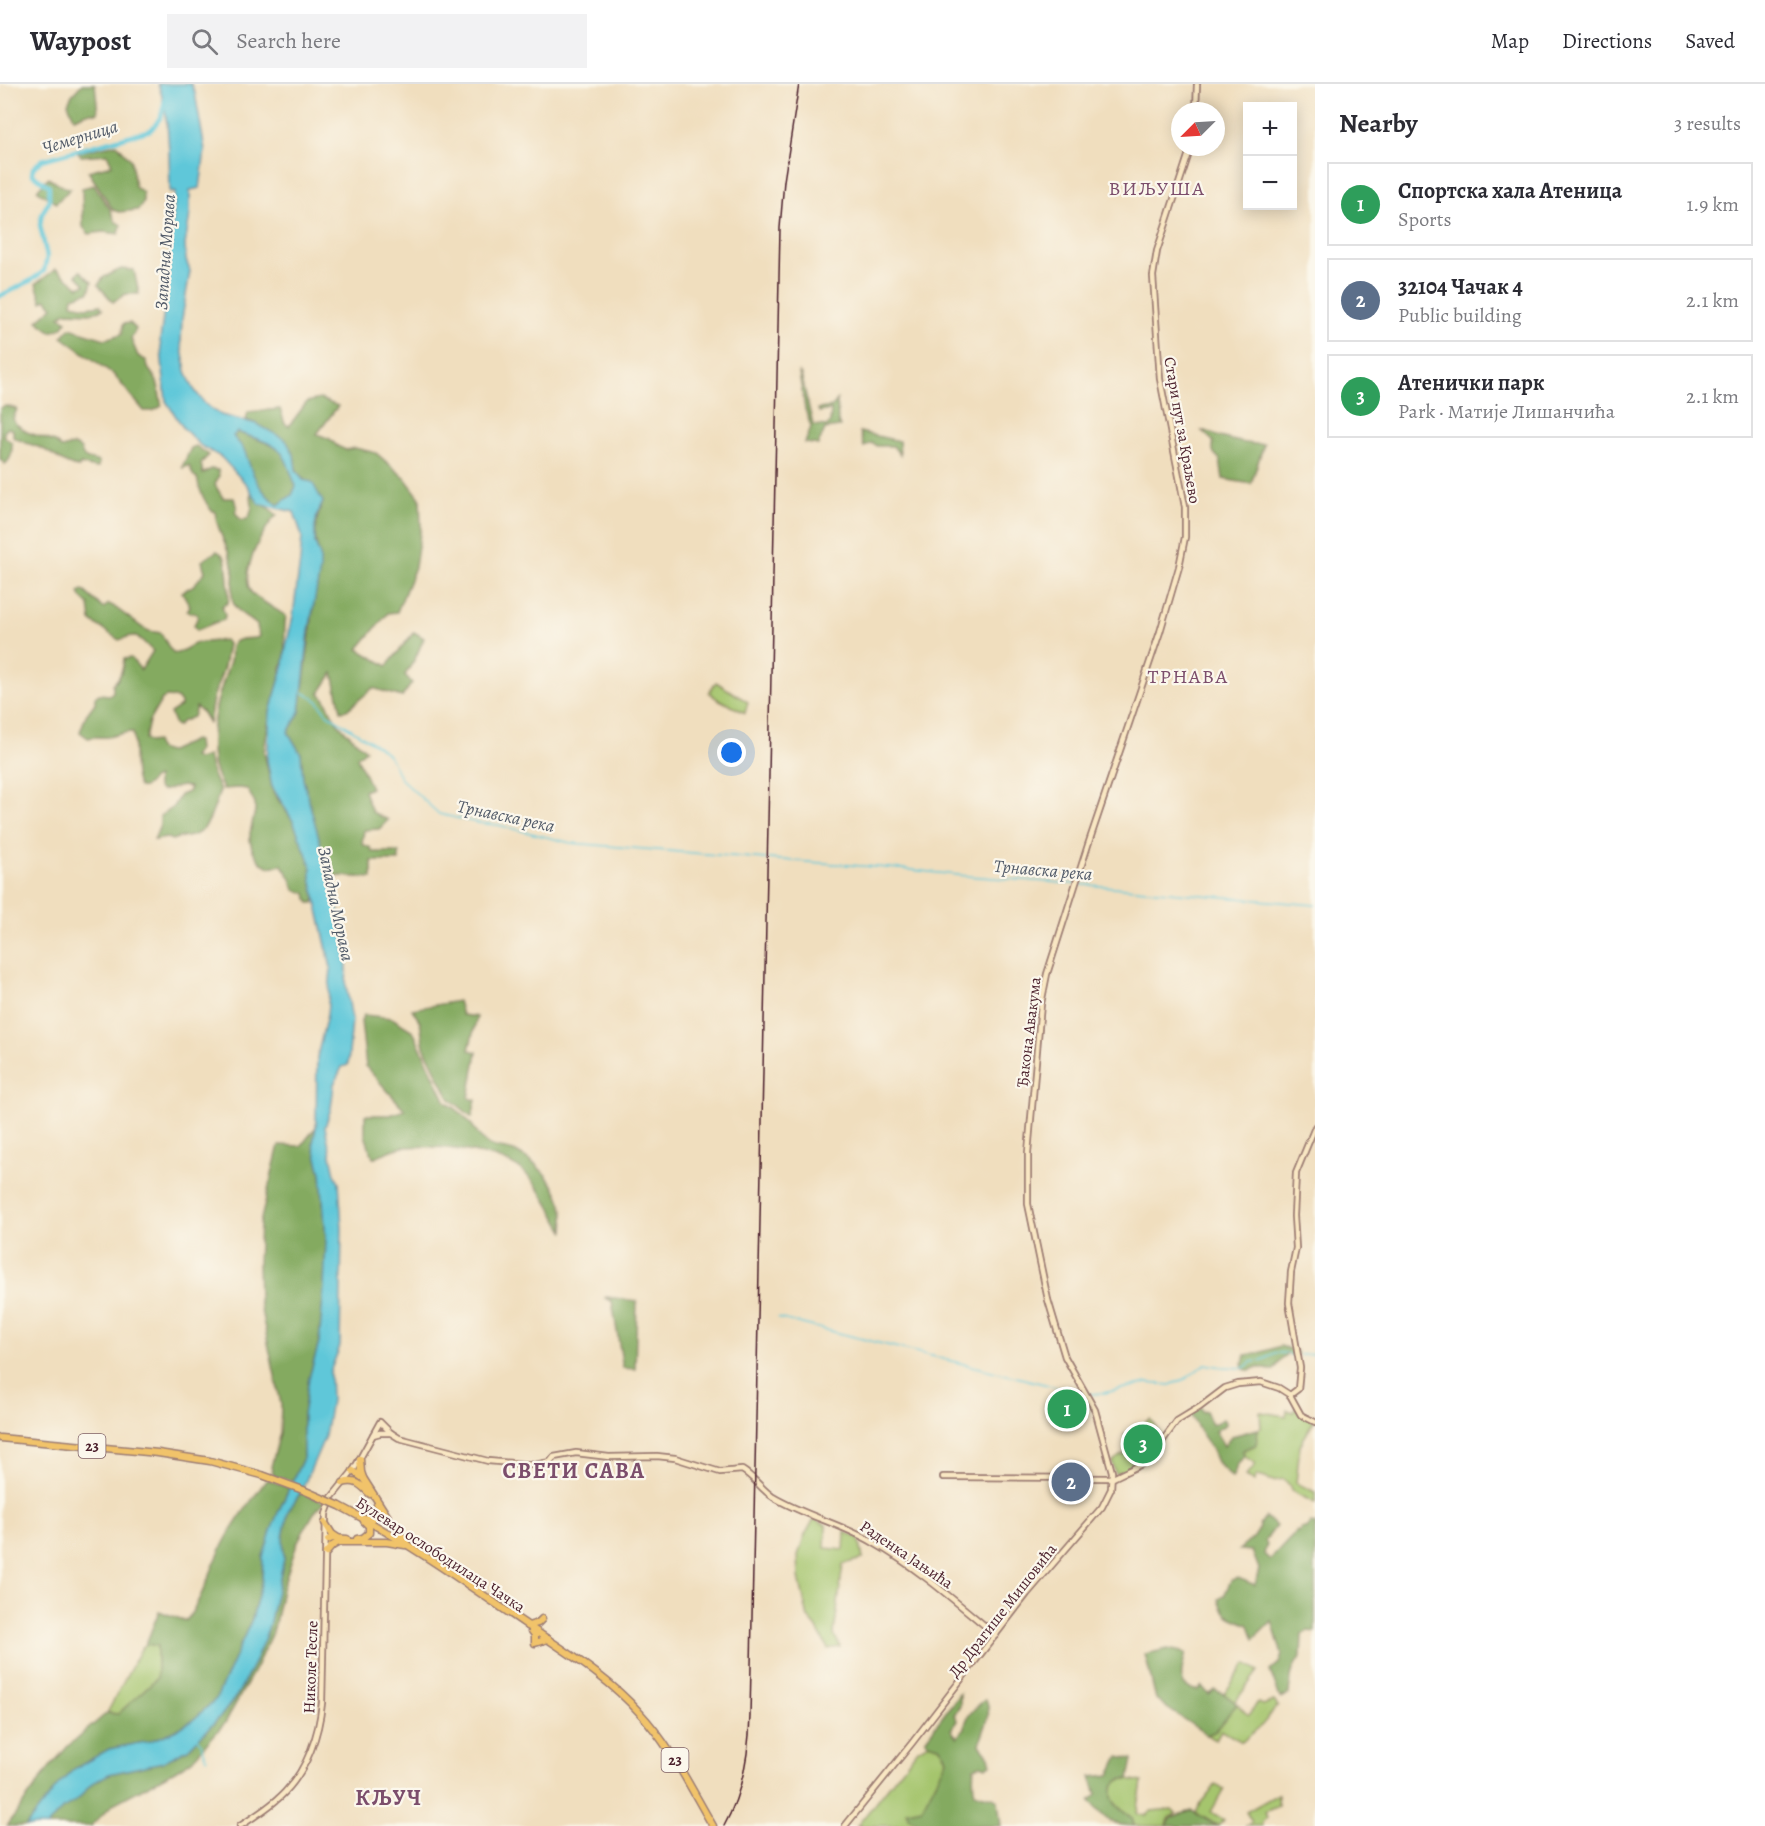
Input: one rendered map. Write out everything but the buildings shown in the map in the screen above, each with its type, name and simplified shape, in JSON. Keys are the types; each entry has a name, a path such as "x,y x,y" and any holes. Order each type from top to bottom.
{"main road":[{"name":"Булевар ослободилаца Чачка","path":"0,1438 158,1453 210,1461 262,1475 303,1490 360,1516 528,1626 535,1635 536,1643 548,1639 597,1673 632,1703 671,1754 713,1826"},
{"path":"360,1459 362,1481 379,1511 373,1518 360,1516"},
{"path":"352,1472 362,1481 409,1546"},
{"path":"343,1484 362,1481"},
{"path":"326,1553 339,1540 362,1539 369,1534 369,1526 360,1516"},
{"path":"325,1523 339,1540"},
{"path":"326,1540 387,1542 409,1546"},
{"path":"528,1626 542,1619"}],"street":[{"path":"1196,102 1197,84"},
{"name":"Стари пут за Краљево","path":"1154,648 1180,560 1185,537 1186,516 1161,388 1153,276 1157,251 1188,156"},
{"name":"Ђакона Авакума","path":"1113,1478 1099,1420 1089,1397 1070,1366 1056,1326 1031,1220 1028,1191 1031,1116 1041,1004 1048,968 1154,648"},
{"path":"1290,1395 1298,1389 1300,1380 1289,1303 1291,1272 1296,1248 1294,1216 1296,1173 1315,1126"},
{"path":"943,1478 1113,1478 1137,1467 1152,1455 1177,1420 1200,1407 1225,1388 1246,1383 1261,1382 1279,1388 1290,1395 1304,1417 1315,1422"},
{"path":"343,1484 380,1422 391,1433"},
{"path":"373,1434 391,1433"},
{"name":"Раденка Јањића","path":"391,1433 399,1438 446,1451 503,1463 539,1465 550,1462 554,1457 582,1453 609,1457 657,1456 675,1458 720,1472 736,1469 745,1471 762,1488 784,1503 851,1531 881,1548 955,1601 996,1635"},
{"name":"Др Драгише Мишовића","path":"845,1826 906,1752 1031,1589 1105,1503 1113,1478"},
{"name":"Николе Тесле","path":"241,1826 271,1805 292,1784 306,1761 319,1728 322,1703 325,1523 332,1497 343,1484"}],"green space":[{"path":"82,84 95,84 98,113 87,113 74,118 68,103"},
{"path":"117,144 131,160 135,187 143,192 143,203 138,210 119,212 113,210 88,171 112,165 107,154 81,156 78,152"},
{"path":"48,178 64,187 71,188 56,203 37,190"},
{"path":"94,185 115,221 121,225 119,234 103,232 89,234 83,227 82,188"},
{"path":"56,269 79,287 85,284 76,275 80,271 92,282 89,292 73,297 72,304 87,307 100,305 103,309 92,313 65,312 60,317 67,321 62,328 52,332 37,321 53,307 46,299 42,302 36,284"},
{"path":"121,269 134,270 139,294 126,294 113,302 98,285 104,277"},
{"path":"130,323 136,329 131,339 138,356 147,361 148,368 158,385 162,406 153,411 144,411 113,374 62,337 70,328 105,339 122,334 123,324"},
{"path":"799,373 813,425 827,426 830,423 831,410 819,412 818,409 832,407 837,400 840,427 825,429 818,445 805,443 811,427 805,409"},
{"path":"320,399 338,406 317,434 330,439 337,446 346,450 355,448 376,453 405,478 420,498 421,527 415,567 397,612 388,613 358,649 387,666 414,632 424,638 405,675 412,683 402,697 373,688 347,710 341,711 333,673 320,693 337,722 366,750 357,757 371,788 364,791 372,812 388,820 379,829 364,830 362,844 371,848 372,852 399,852 399,861 372,861 372,878 329,877 303,779 301,754 288,732 300,712 320,556 316,542 316,529 323,502 296,470 294,455 257,424 246,420 248,412 280,409 285,424 289,426 307,402"},
{"path":"6,406 17,409 13,419 27,432 55,442 61,448 73,445 78,447 85,457 99,462 98,467 70,465 45,450 13,437 13,430 8,428 4,436 12,443 12,449 5,464 0,459 0,408"},
{"path":"1202,431 1236,441 1264,444 1251,484 1223,479 1220,460 1213,452 1213,441"},
{"path":"237,432 274,447 286,458 296,486 292,495 278,505 265,494 253,478 244,450 233,436"},
{"path":"860,432 899,441 900,455 893,446 877,446 871,443 864,447"},
{"path":"196,446 209,455 201,463 203,474 211,469 218,470 219,476 215,485 223,498 234,498 237,508 235,512 240,519 249,518 252,507 251,494 277,515 259,540 248,574 251,592 286,616 284,663 270,712 264,752 273,792 293,821 311,865 314,903 310,903 306,893 295,890 282,865 269,867 260,862 252,849 250,840 255,803 247,789 223,789 214,767 213,726 231,647 239,640 259,637 257,625 240,612 233,602 233,569 215,511 212,511 204,499 197,478 193,475 189,465 182,467 191,448"},
{"path":"217,551 225,558 227,573 229,600 222,606 224,620 197,630 194,625 197,614 187,611 190,606 182,592 194,585 205,572 202,561"},
{"path":"83,590 103,608 109,604 143,628 161,633 174,653 196,643 225,640 228,644 224,667 213,698 209,723 196,707 193,717 181,722 178,726 175,725 170,713 181,706 181,703 177,698 166,697 162,699 149,721 145,739 149,742 156,741 158,749 168,752 194,740 197,741 198,750 193,757 198,759 208,756 220,791 207,824 197,834 172,840 167,838 154,840 160,825 160,816 173,807 180,795 188,792 190,787 182,786 161,791 157,787 157,777 149,784 139,787 134,768 133,732 88,738 80,732 86,715 95,703 95,697 99,694 109,695 113,692 113,684 121,673 124,659 131,658 141,670 153,651 136,636 119,640 91,621 89,605 79,592"},
{"path":"716,682 748,702 745,713 709,692"},
{"path":"458,1001 462,1015 477,1017 469,1050 477,1052 469,1098 476,1100 472,1117 449,1098 424,1047 420,1022 412,1009"},
{"path":"364,1015 392,1018 413,1031 446,1102 466,1118 486,1143 516,1152 527,1158 553,1185 562,1207 564,1231 531,1179 514,1165 500,1159 468,1151 417,1147 396,1149 373,1158 365,1135 365,1115 390,1115 405,1110 366,1067 361,1021"},
{"path":"316,1127 313,1143 321,1173 326,1240 324,1288 319,1343 309,1378 303,1415 303,1458 293,1480 288,1480 274,1476 271,1467 280,1433 281,1404 259,1301 260,1223 279,1145 301,1146"},
{"path":"606,1297 637,1301 635,1369 623,1368 612,1301"},
{"path":"1280,1346 1297,1351 1297,1355 1286,1353 1274,1370 1242,1368 1245,1355"},
{"path":"1200,1407 1202,1412 1206,1411 1212,1425 1223,1419 1226,1424 1215,1431 1224,1446 1232,1436 1258,1429 1256,1445 1243,1450 1244,1456 1232,1478 1217,1462 1190,1412"},
{"path":"1296,1407 1299,1412 1314,1421 1300,1445 1296,1483 1315,1492 1315,1503 1291,1491 1284,1479 1273,1481 1257,1475 1254,1481 1246,1476 1256,1464 1244,1456 1243,1450 1256,1445 1258,1429 1261,1428 1260,1412 1286,1416 1287,1410 1293,1412"},
{"path":"1150,1419 1163,1437 1143,1460 1115,1474 1112,1462 1132,1451 1124,1435"},
{"path":"267,1479 289,1488 263,1557 262,1580 252,1619 216,1699 193,1720 175,1731 150,1741 109,1749 74,1769 59,1784 26,1826 7,1826 68,1746 107,1713 118,1714 157,1678 157,1646 146,1644 159,1611 186,1621 229,1533"},
{"path":"301,1492 324,1502 314,1513 298,1541 282,1589 274,1628 256,1667 225,1723 192,1760 113,1804 91,1826 47,1826 58,1813 79,1798 92,1783 109,1774 163,1762 188,1749 221,1716 237,1695 268,1630 284,1559 283,1538 288,1511"},
{"path":"1266,1517 1276,1526 1265,1541 1267,1544 1264,1554 1270,1560 1297,1531 1300,1532 1301,1528 1306,1528 1310,1523 1315,1524 1315,1632 1308,1631 1302,1635 1301,1657 1293,1670 1289,1694 1280,1698 1270,1671 1279,1663 1282,1655 1272,1621 1254,1639 1249,1625 1226,1614 1219,1599 1224,1596 1231,1580 1238,1578 1255,1585 1259,1569 1252,1551 1239,1550 1254,1537 1259,1525"},
{"path":"814,1519 826,1525 825,1548 844,1550 845,1532 859,1538 863,1559 843,1564 834,1634 840,1647 828,1649 816,1627 808,1618 799,1577 798,1555"},
{"path":"146,1644 157,1645 157,1678 118,1714 107,1713 141,1649"},
{"path":"1168,1649 1186,1653 1182,1677 1186,1686 1199,1690 1202,1686 1209,1695 1215,1690 1237,1704 1214,1732 1207,1735 1156,1699 1145,1654"},
{"path":"1246,1663 1258,1671 1235,1702 1224,1694"},
{"path":"960,1693 960,1705 954,1715 957,1720 951,1730 957,1737 965,1728 969,1715 986,1699 988,1718 980,1745 989,1756 991,1764 986,1767 981,1765 974,1767 974,1787 975,1793 993,1797 998,1801 1001,1826 918,1826 919,1823 908,1818 907,1811 922,1808 947,1760 939,1746 925,1740"},
{"path":"1274,1701 1278,1706 1262,1725 1242,1742 1221,1730 1216,1740 1207,1735 1214,1732 1237,1704 1248,1715 1258,1703 1263,1705"},
{"path":"928,1743 939,1746 947,1760 918,1826 857,1826 918,1749"},
{"path":"1119,1756 1133,1759 1129,1779 1116,1782 1112,1797 1116,1805 1132,1818 1134,1826 1113,1823 1090,1801 1097,1794 1091,1777 1110,1775"},
{"path":"1119,1779 1142,1782 1137,1814 1145,1816 1151,1811 1172,1809 1176,1813 1169,1819 1167,1826 1134,1826 1132,1818 1117,1805 1112,1796 1111,1791"},
{"path":"1216,1784 1224,1789 1211,1812 1224,1820 1218,1826 1196,1813 1200,1804"},
{"path":"1278,1794 1278,1806 1265,1812 1267,1818 1262,1822 1262,1826 1246,1826 1252,1822 1246,1812"},
{"path":"1192,1811 1217,1826 1167,1826 1174,1817"}],"water":[{"name":"Западна Морава","path":"158,84 191,84 195,93 205,150 200,188 190,190 190,214 185,245 186,260 190,271 182,319 181,343 186,371 193,388 205,404 221,415 257,424 286,440 294,455 296,470 303,480 312,482 323,502 315,527 315,543 320,556 320,570 309,631 300,712 288,732 301,754 303,779 338,908 344,937 346,985 352,1020 348,1065 342,1067 334,1084 331,1108 325,1127 335,1174 339,1182 342,1228 340,1346 330,1372 331,1400 325,1436 301,1492 288,1511 283,1538 284,1559 268,1630 237,1695 221,1716 188,1749 163,1762 109,1774 92,1783 79,1798 58,1813 47,1826 26,1826 59,1784 74,1769 109,1749 150,1741 175,1731 193,1720 216,1699 252,1619 262,1580 263,1557 271,1531 303,1458 303,1415 309,1378 319,1343 324,1288 326,1240 321,1173 313,1143 316,1127 317,1057 327,1015 331,968 311,878 311,865 293,821 272,787 267,760 270,712 284,664 293,616 302,536 294,512 259,504 247,485 221,457 201,446 184,429 166,401 160,340 168,281 175,191 170,192 168,137","holes":["237,432 274,446 285,458 296,486 292,495 278,505 260,487 253,475 244,450 233,436"]}],"waterway":[{"name":"Чемерница","path":"0,296 44,271 47,257 40,225 42,213 49,202 49,186 32,174 33,168 42,160 151,130 161,117 165,100"},
{"name":"Трнавска река","path":"302,692 317,700 326,713 382,749 390,757 401,779 439,814 498,825 571,843 766,859"},
{"name":"Трнавска река","path":"769,859 1315,905"},
{"path":"778,1318 1052,1386 1076,1395 1104,1393 1147,1383 1170,1385 1187,1378 1205,1364 1244,1368 1251,1362 1260,1361 1277,1353 1295,1355"},
{"path":"1300,1355 1315,1354"},
{"path":"198,1737 207,1758"}],"railway":[{"path":"724,1826 740,1787 749,1731 780,228 784,181 799,84"}],"place":[{"name":"Спортска хала Атеница","path":"1067,1409"},
{"name":"Атенички парк","path":"1143,1444"},
{"name":"32104 Чачак 4","path":"1071,1482"}],"district":[{"name":"ВИЉУША","path":"1157,188"},
{"name":"ТРНАВА","path":"1188,676"},
{"name":"СВЕТИ САВА","path":"574,1470"},
{"name":"КЉУЧ","path":"389,1797"}]}
